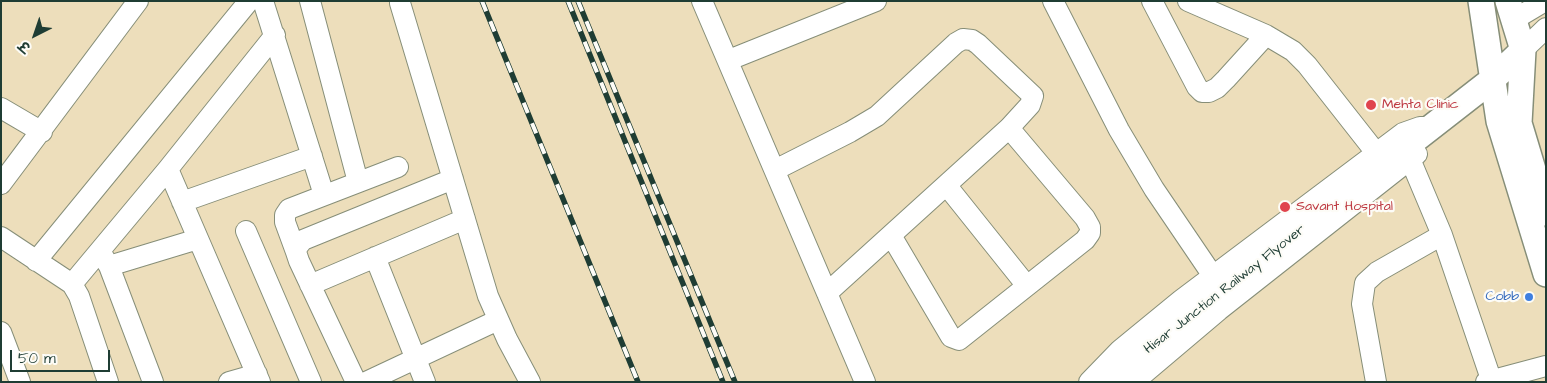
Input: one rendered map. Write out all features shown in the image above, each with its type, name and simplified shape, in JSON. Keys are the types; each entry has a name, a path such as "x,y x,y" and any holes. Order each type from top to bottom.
{"main road":[{"path":"1481,1 1499,121 1546,274"},
{"path":"1512,10 1523,50 1519,123 1546,213"},
{"name":"Hisar Junction Railway Flyover","path":"1112,382 1181,322 1493,79 1523,50"}],"street":[{"path":"1,184 42,132 138,1"},
{"path":"36,261 249,1"},
{"path":"263,1 324,195"},
{"path":"310,1 358,182"},
{"path":"702,1 729,60 865,382"},
{"path":"729,60 876,1"},
{"path":"1053,1 1119,130 1149,181 1213,276"},
{"path":"1152,1 1197,87 1202,92 1209,92 1222,84 1266,35"},
{"path":"1188,1 1266,35 1293,50 1307,64 1377,154"},
{"path":"1512,10 1545,1"},
{"path":"400,3 465,219 498,320 530,382"},
{"path":"1523,50 1546,28"},
{"path":"72,284 105,258 168,169 275,35"},
{"path":"775,170 877,116 956,44 964,39 972,40 978,44 1033,96 1030,106 1009,128 892,237 827,293"},
{"path":"1,108 42,132"},
{"path":"1089,382 1120,350 1213,276 1377,154 1412,129 1433,127 1426,144 1410,159 1219,310 1134,382"},
{"path":"892,237 955,340 964,338 1085,240 1090,233 1090,227 1085,218 1009,128"},
{"path":"182,202 312,156"},
{"path":"1410,159 1442,234 1490,381 1546,366"},
{"path":"398,167 289,209 285,215 296,252 310,285 369,381 498,320"},
{"path":"168,169 259,378 228,382"},
{"path":"296,252 303,240 453,179"},
{"path":"947,186 1027,286"},
{"path":"310,285 465,219"},
{"path":"246,231 311,382"},
{"path":"1376,382 1362,304 1365,283 1377,272 1442,234"},
{"path":"1,236 72,284 79,296 108,382"},
{"path":"105,258 198,239"},
{"path":"375,257 425,382"},
{"path":"105,258 153,382"},
{"path":"1,332 20,382"}],"railway":[{"path":"482,1 638,382"},
{"path":"568,1 723,382"},
{"path":"578,1 735,382"}],"place":[{"name":"Mehta Clinic","path":"1371,105"},
{"name":"Savant Hospital","path":"1285,207"},
{"name":"Cobb","path":"1529,297"}]}
